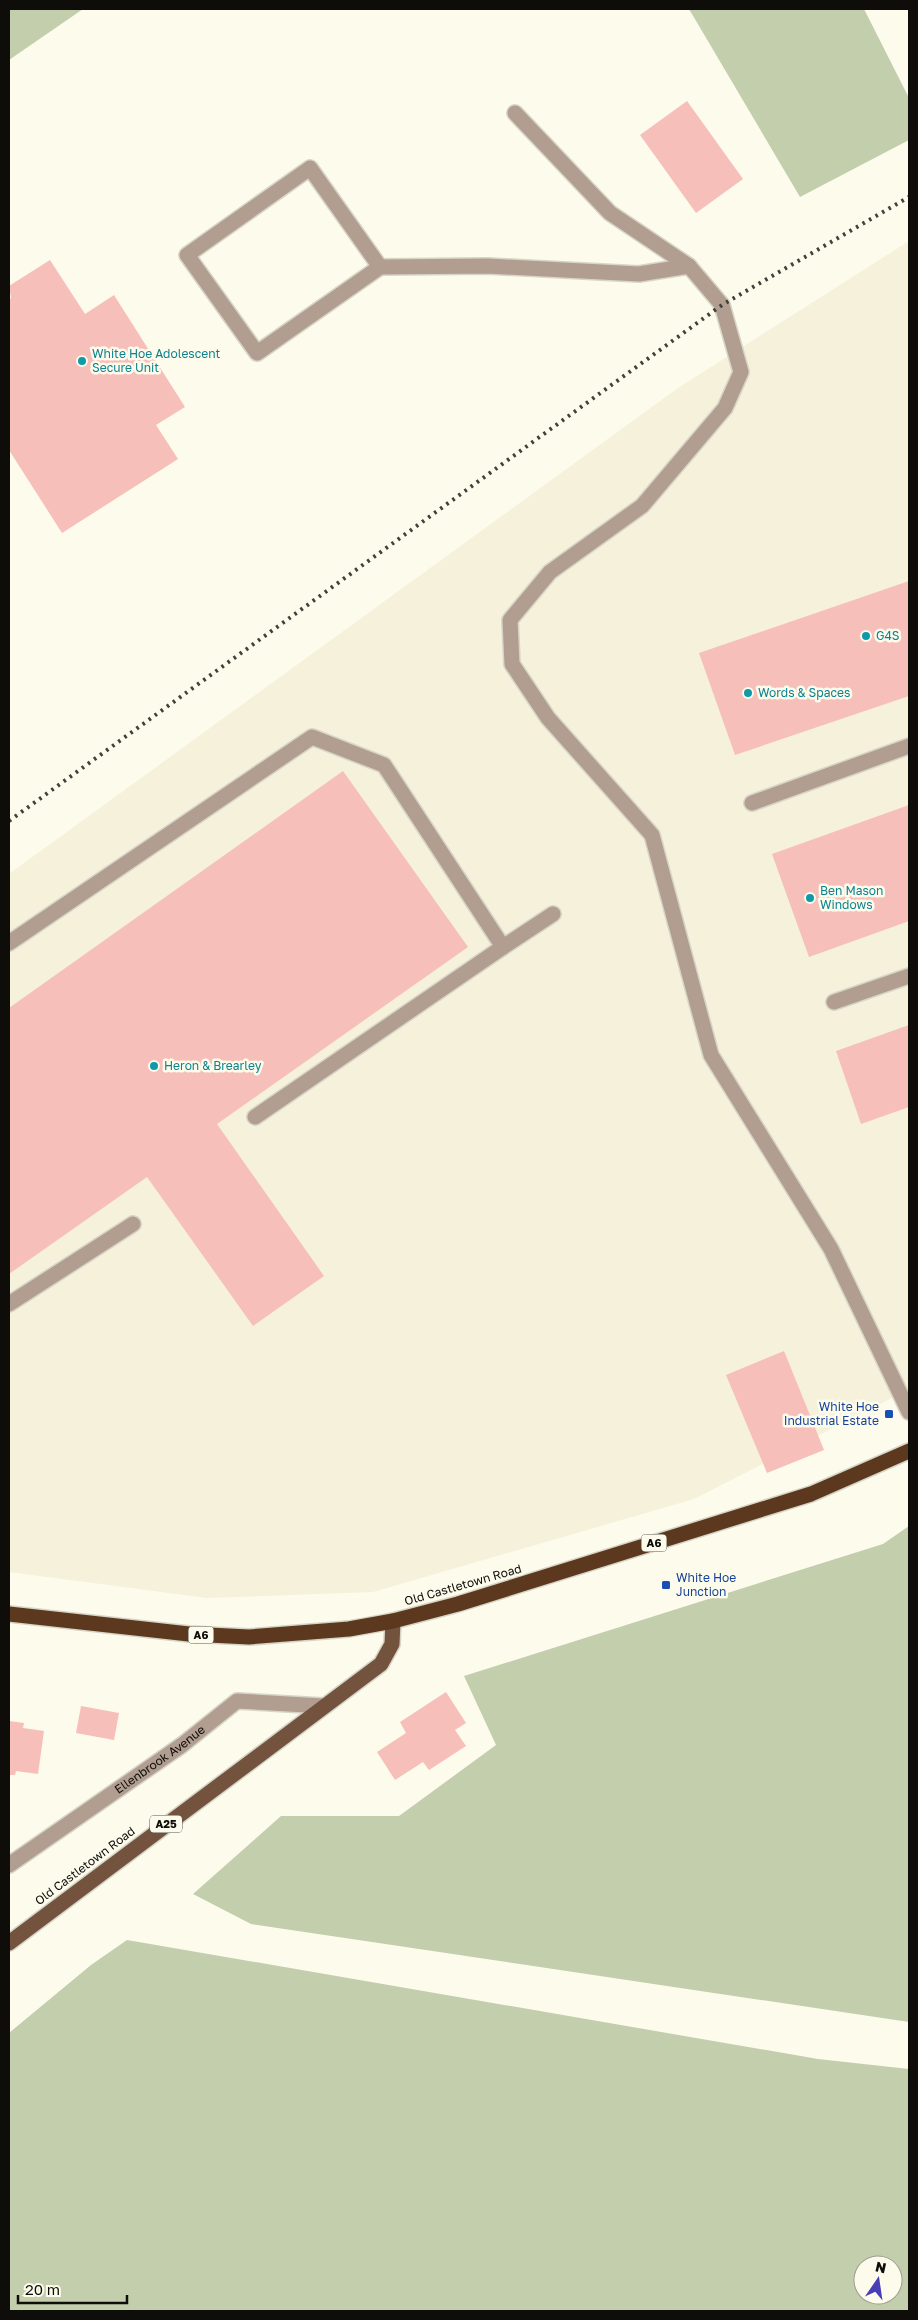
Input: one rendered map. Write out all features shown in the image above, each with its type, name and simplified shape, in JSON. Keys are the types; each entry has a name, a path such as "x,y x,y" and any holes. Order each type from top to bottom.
{"highway":[{"name":"Old Castletown Road","path":"393,1621 468,1601 811,1494 909,1451"},
{"name":"A6","path":"9,1614 190,1634 249,1637 322,1632 393,1621"}],"main road":[{"name":"Old Castletown Road","path":"9,1942 381,1664 392,1644 393,1621"}],"street":[{"path":"515,114 610,213 689,266 722,305 741,372 725,408 642,506 550,572 510,620 512,664 548,718 652,835 711,1056 831,1249 909,1412"},
{"path":"380,266 310,168 187,255 256,353 380,266 488,266 639,274 689,266"},
{"path":"9,942 312,737 384,765 503,947"},
{"path":"752,803 909,746"},
{"path":"255,1117 552,914"},
{"path":"834,1002 909,976"},
{"path":"9,1304 133,1224"},
{"name":"Ellenbrook Avenue","path":"9,1866 182,1745 237,1701 323,1706"}],"shaded area":[{"path":"909,241 909,1387 888,1400 694,1499 373,1592 207,1598 9,1572 9,874 678,388"}],"green space":[{"path":"9,9 83,9 9,60"},
{"path":"689,9 864,9 909,98 909,140 800,197"},
{"path":"909,1526 909,2022 251,1924 193,1894 281,1816 399,1816 496,1745 464,1676 883,1544"},
{"path":"127,1940 818,2059 909,2069 909,2311 9,2311 9,2033 91,1965"}],"building":[{"path":"687,101 743,179 696,213 640,135"},
{"name":"White Hoe Adolescent Secure Unit","path":"50,260 85,314 114,295 185,407 156,425 178,459 62,533 9,450 9,300 11,298 9,286"},
{"path":"909,581 909,696 735,755 699,653"},
{"name":"Heron & Brearley","path":"343,771 468,947 217,1124 324,1276 253,1326 147,1177 9,1274 9,1008"},
{"path":"909,805 909,921 809,957 772,854"},
{"path":"909,1025 909,1107 861,1124 836,1051"},
{"path":"784,1351 824,1450 767,1473 726,1375"},
{"path":"446,1692 466,1723 455,1730 466,1746 429,1770 423,1762 395,1780 377,1752 406,1733 400,1722"},
{"path":"81,1706 119,1713 114,1740 76,1733"},
{"path":"9,1721 24,1723 23,1728 44,1731 38,1774 16,1771 15,1775 9,1775"}],"railway":[{"path":"9,821 722,305 909,197"}],"place":[{"name":"White Hoe Adolescent Secure Unit","path":"82,361"},
{"name":"G4S","path":"866,636"},
{"name":"Words & Spaces","path":"748,693"},
{"name":"Ben Mason Windows","path":"810,898"},
{"name":"Heron & Brearley","path":"154,1066"},
{"name":"White Hoe Industrial Estate","path":"889,1414"},
{"name":"White Hoe Junction","path":"666,1585"}]}
